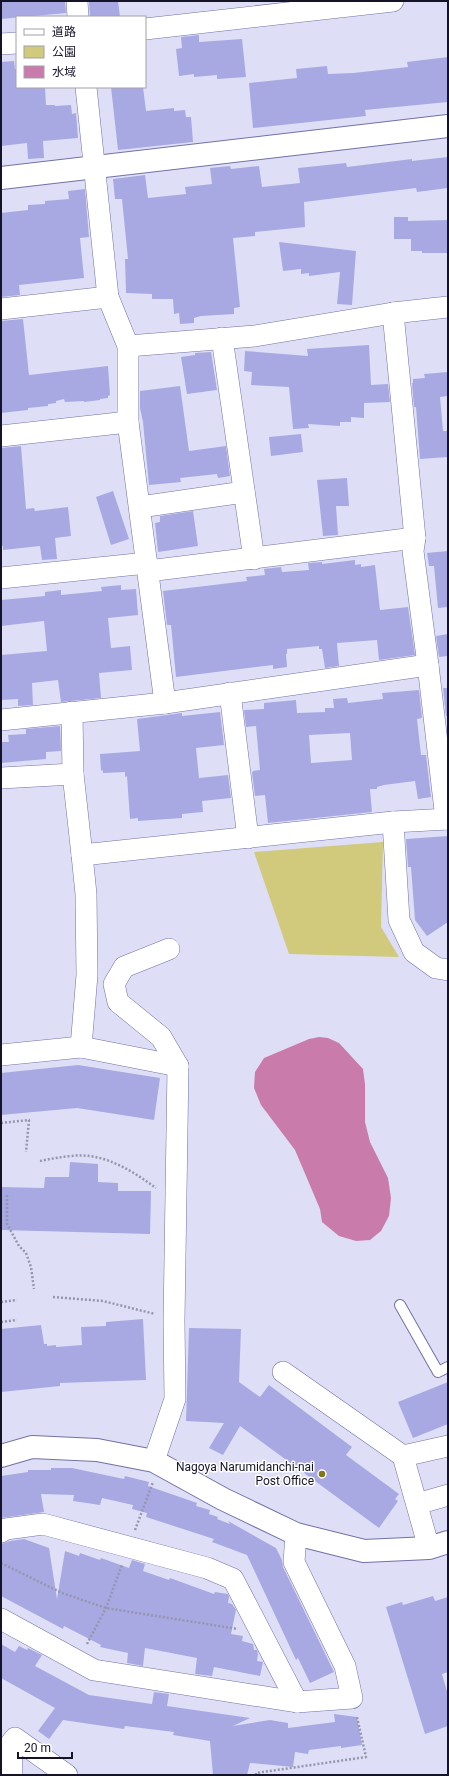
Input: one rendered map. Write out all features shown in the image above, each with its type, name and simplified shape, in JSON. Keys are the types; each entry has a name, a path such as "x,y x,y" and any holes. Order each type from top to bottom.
{"street":[{"path":"77,1 78,16"},
{"path":"146,29 393,1"},
{"path":"1,44 16,43"},
{"path":"86,88 108,297 128,346 128,422 165,703"},
{"path":"1,178 448,126"},
{"path":"1,309 108,297"},
{"path":"128,346 255,336 393,313 448,307"},
{"path":"82,855 393,822 447,819 413,551 415,538 393,313"},
{"path":"222,338 254,559"},
{"path":"1,436 128,422"},
{"path":"140,507 244,492"},
{"path":"1,578 254,559 415,538"},
{"path":"1,720 165,703 428,665"},
{"path":"230,693 248,838"},
{"path":"72,712 73,774 86,894 87,975 81,1047"},
{"path":"1,778 73,774"},
{"path":"393,822 400,920 414,952 436,968 448,970"},
{"path":"155,1469 176,1399 174,1321 178,1066 161,1037 118,1002 114,984 124,966 169,949"},
{"path":"1,1055 81,1047 178,1066"},
{"path":"1,1456 32,1447 97,1450 155,1469 224,1498 296,1534 364,1551 438,1545 416,1504 403,1456 283,1372"},
{"path":"403,1456 448,1446"},
{"path":"416,1504 448,1495"},
{"path":"1,1532 6,1529 43,1524 207,1568 233,1579 298,1702"},
{"path":"1,1619 78,1663 94,1670 298,1702 352,1698 345,1666 294,1562 296,1534"},
{"path":"12,1775 11,1743 15,1738 67,1775"}],"lane":[{"path":"400,1305 438,1372 448,1367"}],"path":[{"path":"1,1123 29,1120 26,1152"},
{"path":"40,1161 72,1155 106,1159 135,1173 159,1190"},
{"path":"7,1195 7,1224 18,1246 26,1254 31,1267 34,1289"},
{"path":"53,1297 103,1301 146,1310 157,1315"},
{"path":"1,1302 17,1300"},
{"path":"1,1322 17,1320"},
{"path":"78,1663 106,1608 155,1469"},
{"path":"1,1563 62,1593 106,1608 261,1633"},
{"path":"256,1775 256,1773 366,1757 352,1698"}],"green space":[{"path":"383,842 381,927 399,957 289,954 254,852"}],"water":[{"path":"319,1037 328,1038 339,1043 363,1069 365,1084 365,1122 370,1142 388,1178 391,1198 389,1216 381,1231 370,1240 356,1241 339,1236 322,1222 320,1209 295,1150 261,1105 254,1088 255,1072 264,1058 309,1039"}],"building":[{"path":"1,1 65,1 66,13 16,16 16,18 1,19"},
{"path":"89,1 118,1 120,16 90,16"},
{"path":"199,35 199,42 242,39 246,77 217,79 217,75 194,77 194,74 179,76 176,49 182,48 181,37"},
{"path":"448,57 448,102 365,110 366,116 253,128 249,83 297,78 296,69 327,66 328,74 353,73 408,67 407,62"},
{"path":"14,61 16,69 16,88 45,88 46,105 71,105 72,114 76,113 78,138 43,141 44,158 28,159 27,143 1,146 1,62"},
{"path":"111,88 143,88 146,111 174,108 174,111 185,110 186,117 191,117 193,142 118,150"},
{"path":"448,157 448,188 417,192 416,188 304,202 305,227 255,232 255,236 233,238 240,307 234,308 234,314 201,316 194,318 194,323 180,324 179,313 174,314 173,299 152,299 152,294 126,293 125,259 128,259 122,199 115,199 113,179 145,175 148,198 186,194 185,187 212,184 210,168 230,166 231,169 259,166 262,187 300,183 298,168 346,163 347,167 412,159 412,161"},
{"path":"85,189 89,237 80,238 84,278 19,285 20,295 1,297 1,213 28,210 28,205 45,204 45,201 69,199 68,191"},
{"path":"394,217 408,217 408,221 448,220 448,253 422,253 422,251 411,251 411,239 394,239"},
{"path":"279,242 356,251 352,305 337,304 340,272 309,276 309,273 301,274 301,269 283,271"},
{"path":"23,319 29,375 108,366 110,395 108,398 84,402 65,402 64,399 56,401 56,403 48,404 48,406 1,413 1,321"},
{"path":"369,345 371,385 388,384 390,402 364,403 364,418 351,417 351,422 340,422 340,426 308,424 309,428 293,429 289,387 251,385 252,372 244,371 245,351 308,356 307,349"},
{"path":"211,352 217,390 187,394 181,357 195,355 195,353"},
{"path":"448,372 448,396 440,397 443,431 448,431 448,457 420,459 416,407 414,407 413,379 425,378 424,374"},
{"path":"180,386 189,451 226,446 230,476 218,478 217,474 180,478 181,482 149,485 143,422 140,408 140,391"},
{"path":"301,434 303,452 271,456 269,437"},
{"path":"21,446 26,509 34,508 35,511 68,507 71,536 55,538 57,559 42,560 40,546 3,550 3,546 1,546 1,448"},
{"path":"347,478 349,506 336,506 338,535 323,536 317,480"},
{"path":"113,491 129,539 111,545 96,497"},
{"path":"193,511 198,546 158,552 155,523 160,522 160,516"},
{"path":"448,551 448,607 438,608 434,566 429,566 427,553"},
{"path":"355,560 355,565 361,564 361,567 375,565 380,610 408,607 415,655 379,660 377,640 337,643 339,666 325,668 322,649 319,649 319,646 287,649 287,667 273,669 273,665 176,677 171,625 167,625 163,591 247,581 246,577 265,575 264,569 281,567 282,572 309,570 308,563 322,562 322,564"},
{"path":"121,585 121,590 136,589 138,615 108,618 111,648 130,646 132,670 99,673 101,698 61,702 58,680 32,683 33,705 18,706 18,699 1,700 1,655 47,651 44,621 1,626 1,600 45,596 45,592 61,590 61,595 102,591 101,587"},
{"path":"448,634 448,656 439,657 436,636"},
{"path":"443,688 448,688 448,716 446,716"},
{"path":"419,690 422,718 417,719 421,755 426,755 431,797 418,799 415,781 384,785 377,787 377,789 370,789 372,812 268,823 265,795 255,796 252,773 253,771 260,770 256,726 246,727 244,710 264,709 264,703 296,700 297,713 325,712 325,708 334,708 333,699 347,698 348,703 383,699 382,693","holes":["350,733 352,760 311,763 309,735"]},
{"path":"220,712 224,745 196,748 199,778 228,775 231,798 202,801 203,812 182,814 182,818 138,821 138,818 130,819 127,776 125,777 125,772 103,773 103,770 101,771 100,754 140,751 137,719 182,713 182,716"},
{"path":"60,726 61,751 46,752 46,759 1,763 1,742 9,742 8,735 26,734 26,729"},
{"path":"448,836 448,922 427,936 415,920 411,867 408,867 406,839"},
{"path":"78,1065 160,1078 154,1120 77,1108 1,1115 1,1073"},
{"path":"70,1162 98,1164 98,1182 118,1183 118,1191 151,1191 150,1234 1,1230 1,1187 44,1188 45,1177 69,1177"},
{"path":"143,1319 146,1380 60,1383 60,1386 1,1392 1,1329 41,1325 44,1344 47,1344 47,1346 56,1345 56,1347 82,1345 81,1327 106,1326 106,1322"},
{"path":"189,1328 241,1329 239,1382 260,1397 269,1385 352,1447 346,1455 399,1494 395,1499 398,1501 379,1528 240,1426 223,1455 209,1448 224,1423 186,1421"},
{"path":"448,1382 448,1424 413,1438 398,1402"},
{"path":"51,1468 72,1468 124,1479 125,1476 149,1482 148,1486 197,1503 196,1506 210,1510 209,1514 218,1517 217,1519 230,1524 228,1521 276,1548 282,1560 283,1567 334,1672 310,1683 298,1658 296,1660 247,1555 212,1542 214,1539 146,1517 147,1513 132,1509 133,1505 102,1498 100,1505 73,1501 74,1495 41,1494 44,1512 1,1518 1,1476 28,1472 28,1470 51,1470"},
{"path":"24,1539 49,1548 57,1599 65,1551 79,1556 80,1553 100,1560 101,1558 129,1568 132,1560 145,1564 143,1571 169,1580 170,1578 214,1594 215,1592 228,1594 228,1603 232,1604 236,1610 231,1634 243,1636 242,1641 253,1644 254,1650 257,1650 258,1654 257,1661 263,1662 260,1676 214,1667 212,1676 195,1674 197,1658 145,1648 143,1666 127,1663 128,1653 100,1647 101,1645 64,1626 63,1629 1,1596 1,1544"},
{"path":"433,1596 435,1601 448,1597 448,1672 442,1674 448,1695 448,1726 425,1734 386,1607 402,1602 403,1605"},
{"path":"1,1644 15,1652 19,1646 27,1650 28,1648 42,1655 35,1666 89,1695 152,1704 154,1692 169,1694 167,1706 250,1718 233,1726 270,1720 288,1723 288,1728 335,1722 334,1714 357,1717 362,1745 309,1750 308,1754 295,1752 293,1767 250,1763 247,1775 213,1775 210,1741 173,1735 174,1732 125,1726 124,1729 63,1720 49,1739 38,1731 55,1708 1,1678"}],"place":[{"name":"Nagoya Narumidanchi-nai Post Office","path":"322,1474"}]}
